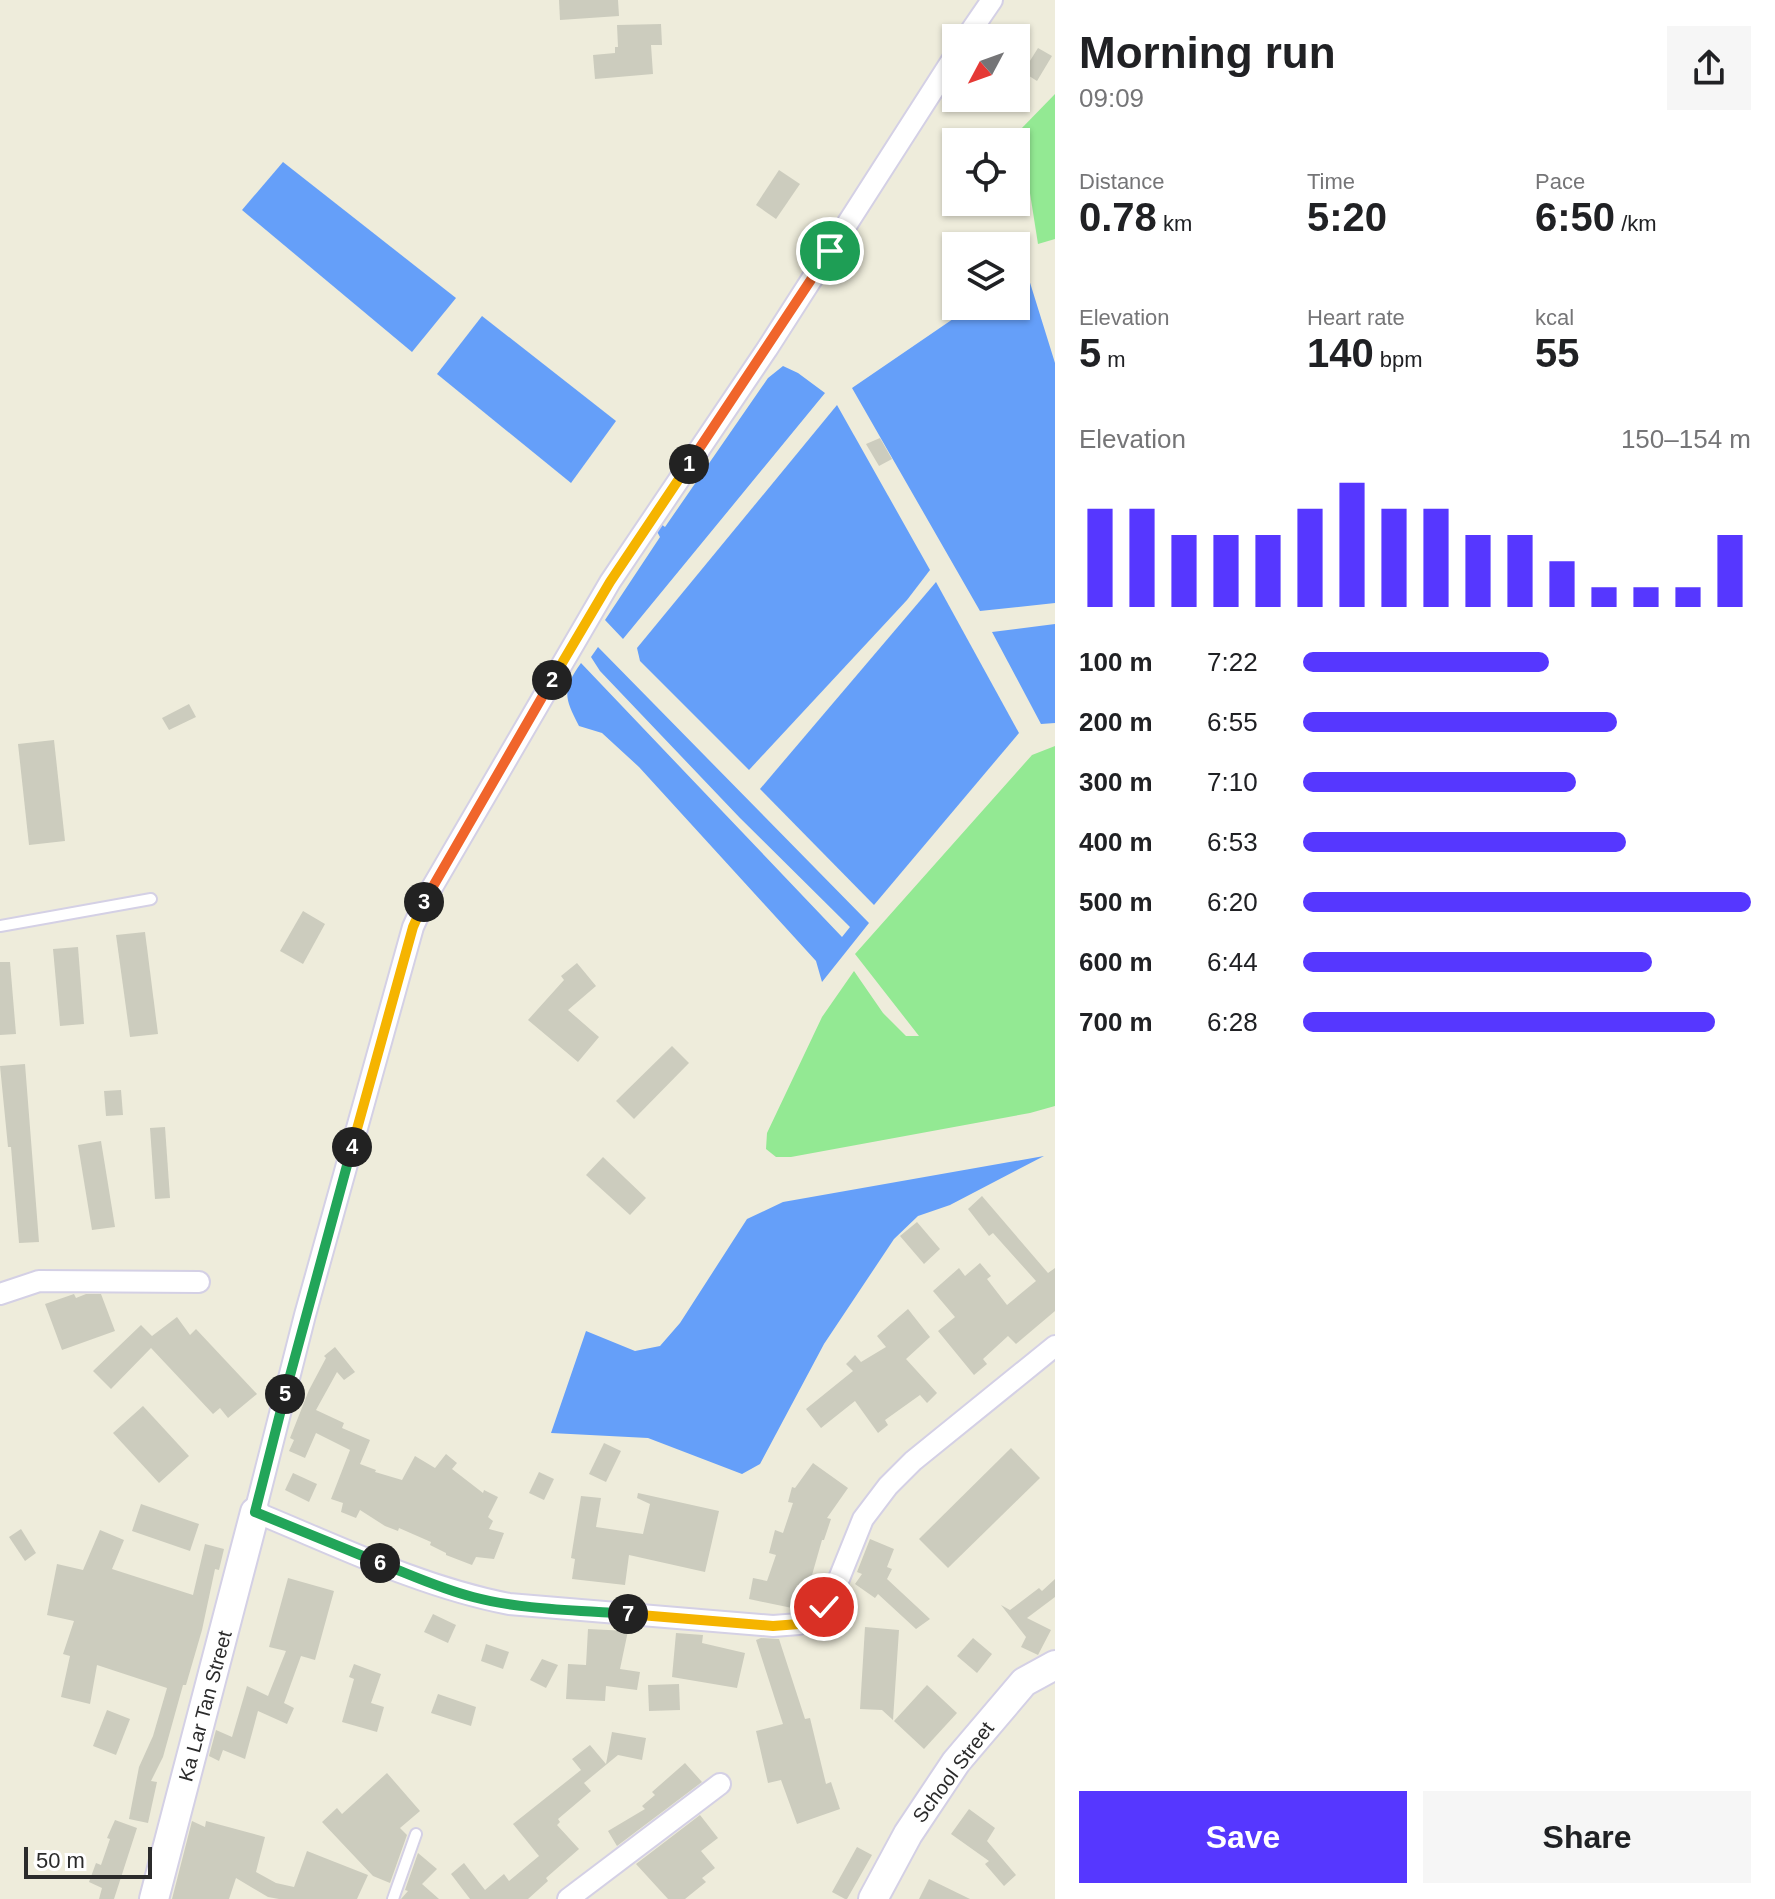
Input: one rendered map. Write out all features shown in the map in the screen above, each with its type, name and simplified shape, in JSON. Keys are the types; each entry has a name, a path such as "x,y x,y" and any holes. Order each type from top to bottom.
{"street":[{"path":"976,24 992,0"},
{"path":"942,76 767,349 610,582 427,896 413,927 305,1315 255,1512 475,1598 509,1604 757,1624 799,1624 824,1607 834,1591 863,1519 888,1486 913,1461 1055,1346"},
{"path":"0,1294 39,1281 199,1282"},
{"name":"Ka Lar Tan Street","path":"154,1899 255,1512"},
{"name":"School Street","path":"873,1899 908,1834 956,1762 1024,1682 1055,1665"},
{"path":"568,1899 720,1784"}],"lane":[{"path":"0,926 151,899"},
{"path":"393,1899 416,1834"}],"green space":[{"path":"1055,94 1055,239 1038,244 1030,193 1030,128 1022,128"},
{"path":"1055,746 1055,1106 791,1157 776,1157 766,1149 767,1133 822,1017 854,971 883,1013 906,1036 919,1036 855,954 1032,755"}],"water":[{"path":"283,162 456,298 412,352 242,210"},
{"path":"1030,283 1055,363 1055,603 980,611 852,388 952,320 1030,320"},
{"path":"482,316 616,421 571,483 437,374"},
{"path":"783,366 825,393 623,639 605,620 660,537 655,528 661,524 665,527 768,378"},
{"path":"837,405 930,570 907,600 749,770 640,661 637,648"},
{"path":"936,582 1019,733 874,905 760,789"},
{"path":"1055,624 1055,723 1041,724 992,632"},
{"path":"598,647 869,923 822,982 816,961 639,767 602,733 579,726 567,694 581,663 842,937 850,927 740,818 600,671 591,657"},
{"path":"1044,1156 950,1205 918,1216 894,1239 824,1344 760,1464 742,1474 648,1438 551,1433 586,1331 635,1351 660,1346 680,1323 747,1219 783,1202"}],"building":[{"path":"559,0 618,0 619,16 560,20"},
{"path":"661,24 662,45 651,45 653,74 595,79 593,55 615,53 615,47 618,47 617,25"},
{"path":"1038,48 1052,56 1037,81 1030,76 1030,61"},
{"path":"779,170 800,184 776,219 756,205"},
{"path":"880,438 892,459 879,466 866,444"},
{"path":"189,704 196,717 169,730 162,718"},
{"path":"54,740 65,841 29,845 18,744"},
{"path":"303,911 325,924 303,964 280,951"},
{"path":"145,932 158,1034 130,1037 116,935"},
{"path":"78,947 84,1024 60,1026 53,949"},
{"path":"0,962 10,962 16,1034 0,1035"},
{"path":"577,963 596,986 568,1010 599,1037 578,1062 528,1020 564,980 561,976"},
{"path":"672,1046 689,1063 634,1119 616,1101"},
{"path":"25,1064 39,1242 19,1243 0,1066"},
{"path":"121,1090 123,1115 106,1116 104,1091"},
{"path":"165,1127 170,1198 155,1199 150,1128"},
{"path":"101,1141 115,1227 92,1230 78,1145"},
{"path":"603,1157 646,1198 630,1215 586,1175"},
{"path":"982,1196 1048,1273 1055,1268 1055,1311 1016,1344 1008,1336 983,1359 987,1364 974,1375 938,1331 955,1317 933,1291 959,1268 965,1276 980,1263 991,1276 987,1279 1007,1305 1036,1281 993,1233 989,1236 968,1209"},
{"path":"917,1222 940,1249 924,1264 900,1236"},
{"path":"74,1294 76,1298 101,1294 115,1331 62,1350 45,1304"},
{"path":"908,1309 930,1337 906,1359 937,1393 927,1403 920,1395 885,1420 888,1425 878,1433 855,1401 821,1428 806,1409 853,1371 846,1364 855,1355 861,1362 886,1347 877,1336"},
{"path":"177,1317 190,1335 196,1329 257,1394 228,1418 220,1408 213,1414 151,1348 111,1389 93,1371 141,1325 152,1336"},
{"path":"335,1347 355,1372 344,1380 337,1372 316,1410 344,1423 342,1428 370,1440 360,1464 375,1472 402,1480 415,1456 435,1468 446,1454 457,1463 452,1469 483,1493 484,1490 498,1497 488,1517 493,1521 489,1529 504,1533 494,1559 476,1557 472,1565 446,1555 430,1545 431,1542 399,1528 398,1531 385,1526 360,1510 356,1518 341,1512 343,1503 331,1499 350,1450 316,1433 305,1458 289,1451 294,1440 290,1438 326,1358 324,1356"},
{"path":"143,1406 189,1456 159,1483 113,1433"},
{"path":"604,1443 621,1451 606,1482 589,1474"},
{"path":"1011,1448 1040,1478 948,1568 919,1539"},
{"path":"813,1463 848,1488 827,1518 831,1519 808,1589 797,1585 792,1608 749,1599 753,1578 767,1581 776,1555 769,1553 775,1530 783,1533 793,1503 788,1502 792,1487 795,1488"},
{"path":"539,1472 554,1479 544,1500 529,1493"},
{"path":"293,1473 317,1484 309,1502 285,1490"},
{"path":"638,1493 719,1511 705,1572 629,1555 625,1585 572,1579 575,1559 571,1558 581,1496 601,1498 596,1527 643,1534 650,1504 637,1498"},
{"path":"141,1504 199,1524 190,1551 132,1531"},
{"path":"21,1529 36,1553 25,1561 9,1537"},
{"path":"100,1530 124,1540 112,1569 193,1595 205,1544 224,1549 219,1570 215,1569 186,1685 183,1685 163,1757 151,1781 157,1782 148,1823 129,1819 139,1767 153,1736 167,1688 97,1665 90,1704 61,1697 70,1656 63,1654 74,1621 47,1615 57,1564 83,1570"},
{"path":"870,1539 894,1549 887,1567 892,1569 887,1579 930,1619 916,1629 878,1594 875,1598 855,1584 862,1574 857,1572"},
{"path":"288,1578 334,1591 315,1660 301,1656 284,1703 294,1708 287,1724 258,1711 245,1759 223,1750 219,1761 209,1756 216,1730 232,1737 247,1686 268,1696 286,1651 269,1647"},
{"path":"1055,1579 1055,1597 1027,1618 1051,1630 1038,1655 1021,1647 1026,1637 1001,1605 1010,1610 1039,1588 1042,1591"},
{"path":"433,1614 456,1625 448,1643 424,1632"},
{"path":"865,1627 899,1630 893,1720 882,1710 860,1709"},
{"path":"588,1629 628,1631 620,1669 640,1672 637,1690 606,1686 605,1701 566,1699 568,1664 586,1665"},
{"path":"676,1633 703,1635 702,1643 745,1653 737,1688 672,1677"},
{"path":"973,1638 992,1654 977,1673 957,1656"},
{"path":"779,1639 805,1719 810,1718 826,1784 831,1782 840,1809 797,1824 781,1780 768,1783 756,1731 783,1724 756,1640"},
{"path":"486,1644 509,1652 503,1669 481,1661"},
{"path":"542,1659 558,1665 546,1688 530,1680"},
{"path":"354,1664 381,1674 371,1703 384,1707 377,1732 342,1722 354,1679 349,1677"},
{"path":"679,1684 680,1710 649,1711 648,1685"},
{"path":"927,1685 957,1713 924,1749 894,1721"},
{"path":"438,1694 476,1707 471,1726 431,1713"},
{"path":"107,1710 130,1719 116,1755 93,1746"},
{"path":"612,1732 646,1738 642,1760 618,1755 584,1783 591,1791 558,1819 560,1822 557,1825 579,1849 528,1899 470,1899 451,1874 464,1863 485,1890 504,1874 509,1881 539,1856 513,1824 581,1770 572,1759 590,1745 606,1764"},
{"path":"685,1763 702,1782 617,1846 608,1831 645,1809 642,1806 655,1795 652,1792"},
{"path":"387,1773 420,1811 400,1828 407,1835 390,1883 373,1876 322,1822 337,1808 342,1814"},
{"path":"969,1809 995,1828 987,1841 1016,1875 1004,1886 985,1864 989,1861 951,1834"},
{"path":"700,1815 718,1838 701,1851 715,1868 702,1878 706,1882 685,1899 668,1899 636,1864"},
{"path":"115,1820 137,1828 114,1899 99,1899 102,1888 89,1882 96,1863 101,1865"},
{"path":"192,1821 205,1827 206,1821 265,1837 256,1872 276,1883 294,1887 307,1851 368,1875 357,1899 279,1899 268,1897 236,1878 229,1899 172,1899"},
{"path":"857,1847 872,1855 845,1899 832,1892"},
{"path":"418,1853 437,1869 422,1884 439,1899 401,1899 408,1891 405,1890"},
{"path":"929,1879 970,1899 919,1899"}],"route":[{"path":"824,1607 799,1624 773,1626 509,1604 475,1598 441,1587 255,1512 305,1315 413,927 427,896 610,582 830,251"}]}
